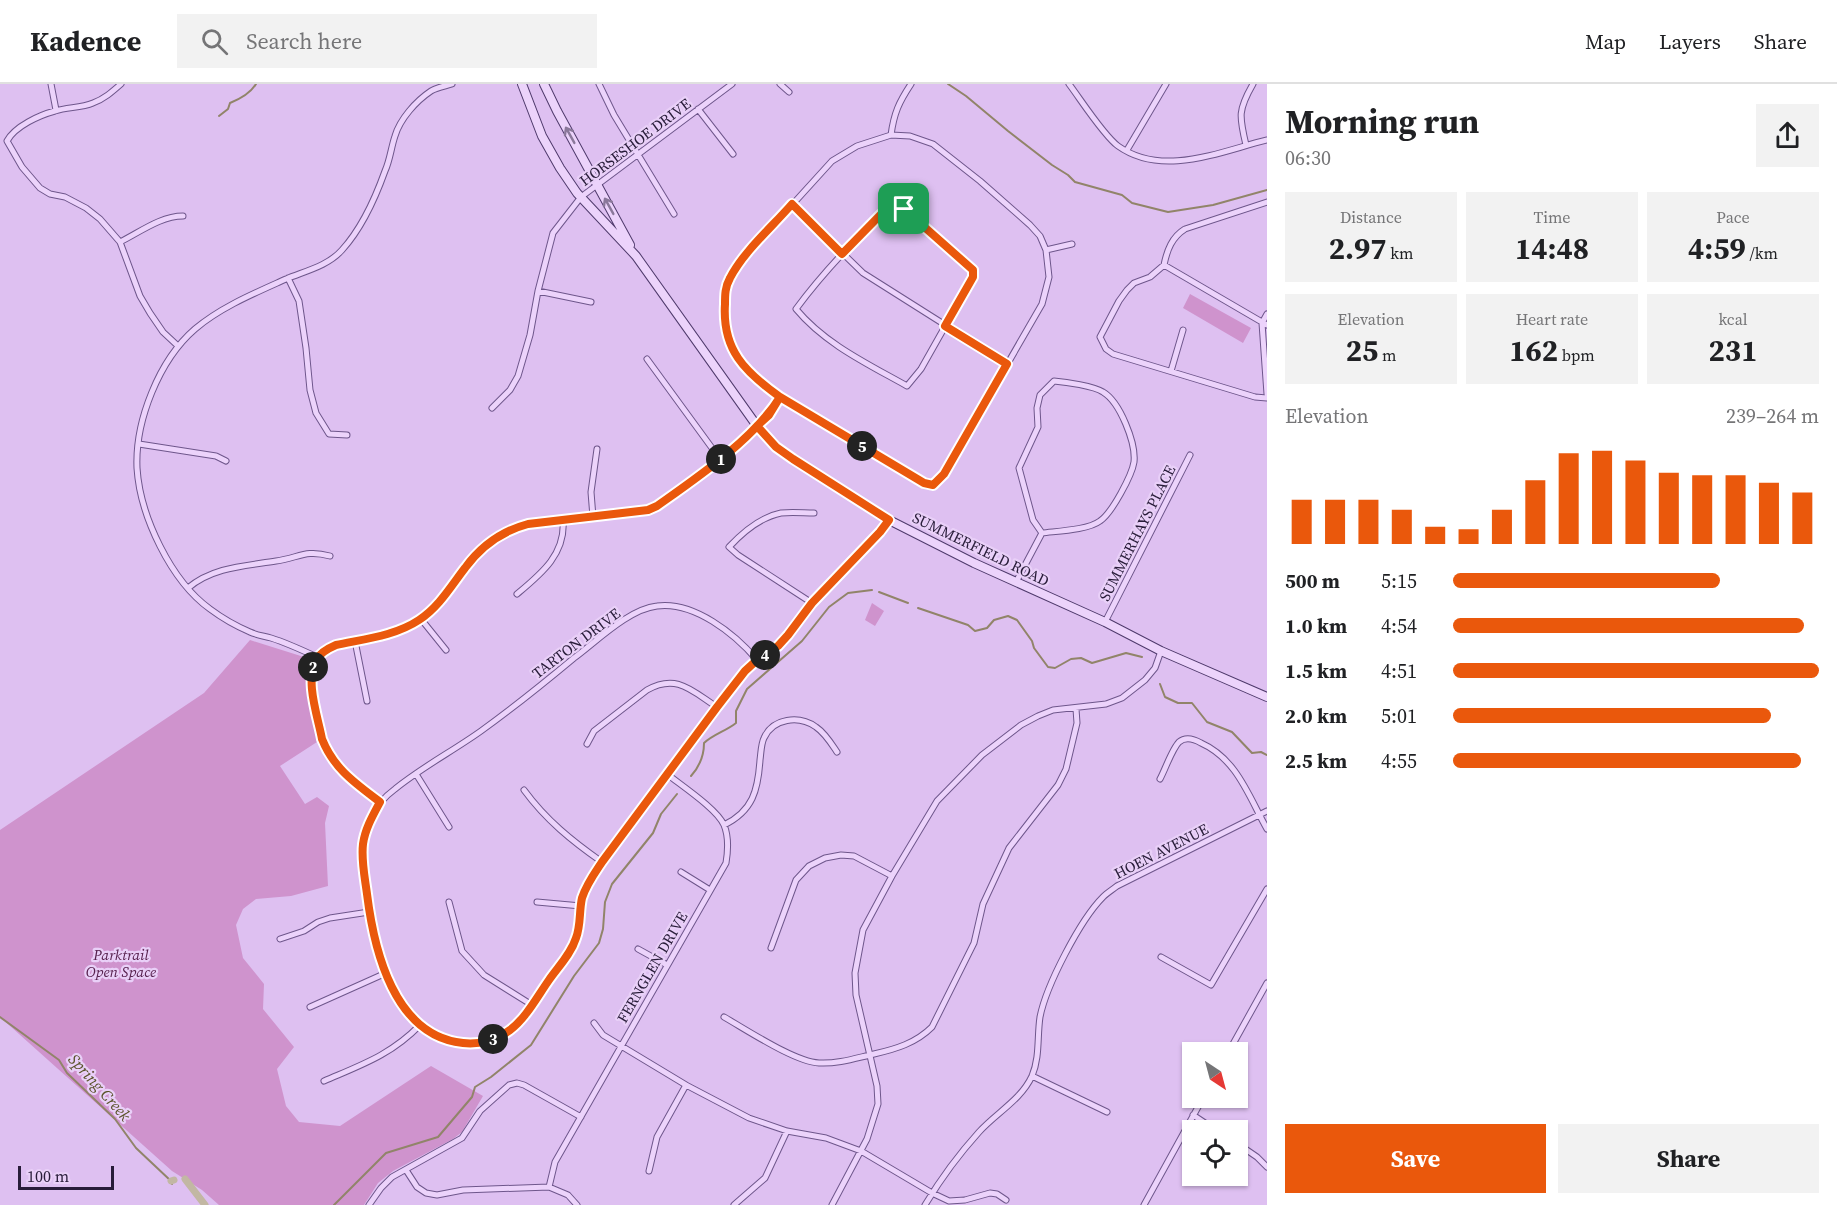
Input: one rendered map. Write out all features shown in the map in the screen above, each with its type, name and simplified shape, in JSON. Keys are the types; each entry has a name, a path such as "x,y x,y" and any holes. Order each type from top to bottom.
{"street":[{"path":"51,84 56,110"},
{"path":"121,84 91,104 56,110 34,120 13,133 7,141 12,152 40,188 86,208 100,219 120,242 140,296 163,332 178,346"},
{"path":"317,657 270,637 252,633 209,608 188,588 166,558 146,512 137,469 139,444 149,400 161,373 178,346 195,329 225,308 317,267 341,252 376,197 401,122 432,87 453,84"},
{"name":"SUMMERFIELD ROAD","path":"522,84 543,136 560,168 581,197 636,256"},
{"name":"SUMMERFIELD ROAD","path":"544,84 636,256 757,426 776,447 889,520 1016,582 1105,622 1161,651 1267,697"},
{"path":"599,84 614,115 674,214"},
{"name":"HORSESHOE DRIVE","path":"492,408 510,390 518,376 530,335 553,232 581,197 732,84"},
{"path":"780,84 789,92"},
{"path":"891,135 894,114 911,84"},
{"path":"1069,84 1118,146 1150,160 1180,160 1214,155 1267,140"},
{"path":"1127,150 1166,84"},
{"path":"1246,145 1241,124 1242,102 1253,84"},
{"path":"698,109 734,154"},
{"path":"891,135 910,136 933,144 1030,225 1040,236 1046,250 1049,277 1042,304 944,474 933,485 924,483 780,397 738,360 730,346 726,331 724,306 726,286 742,260 832,161 856,146 891,135"},
{"path":"1267,202 1185,229 1177,234 1169,246 1164,265 1150,277 1127,290 1100,337 1106,349 1113,354 1255,397 1267,396 1264,324 1267,314"},
{"path":"892,203 904,209 973,270 973,277 945,326 921,369 907,386 854,357 809,326 796,309 842,254 892,203"},
{"path":"792,204 863,273 1007,364"},
{"path":"120,242 165,219 183,216"},
{"path":"1046,250 1072,244"},
{"path":"1164,265 1264,324"},
{"path":"288,278 299,301 310,390 316,413 328,434 346,435"},
{"path":"538,291 591,302"},
{"path":"1171,371 1184,330"},
{"path":"646,359 720,459"},
{"path":"1054,381 1102,391 1115,402 1125,419 1134,458 1132,470 1108,514 1099,522 1042,533 1033,520 1019,468 1038,428 1037,408 1040,395 1054,381"},
{"path":"780,397 769,415 720,459 657,506 648,510 528,524 509,530 480,550 436,605 421,619 395,632 336,645 317,657 311,682 324,746 341,771 380,802 363,842 362,856 369,912 386,973 402,1005 420,1025 445,1039 468,1044 491,1040 517,1024 576,940 587,885 602,862 745,671 778,646 812,603 889,520"},
{"path":"139,444 216,456 226,461"},
{"path":"593,517 591,492 597,448"},
{"name":"SUMMERHAYS PLACE","path":"1105,622 1190,455"},
{"path":"812,603 729,547 739,537 770,517 781,513 814,513"},
{"path":"517,594 552,561 563,540 564,520"},
{"path":"1016,582 1042,533"},
{"path":"188,588 205,576 225,568 279,561 315,552 330,556"},
{"name":"TARTON DRIVE","path":"380,802 394,789 481,731 619,623 650,606 672,605 695,612 735,637 757,660"},
{"path":"421,619 446,650"},
{"path":"355,641 368,701"},
{"path":"832,1205 854,1168 867,1139 878,1104 877,1086 856,995 855,973 863,930 892,876 937,801 982,755 1021,725 1038,716 1053,710 1106,704 1122,698 1136,689 1155,668 1161,651"},
{"path":"587,744 594,731 647,690 666,682 675,682 717,707"},
{"path":"724,1017 800,1059 810,1062 834,1063 870,1055 909,1044 923,1036 932,1027 974,943 984,904 1009,848 1058,785 1066,769 1077,723 1076,709"},
{"path":"667,774 714,812 724,825 739,817 755,795 759,779 762,741 772,726 782,721 792,720 814,726 824,734 837,752"},
{"path":"1160,779 1179,743 1186,738 1214,749 1227,762 1248,793 1267,829"},
{"path":"416,774 449,827"},
{"path":"524,790 557,829 602,862"},
{"name":"HOEN AVENUE","path":"925,1205 980,1131 1016,1100 1032,1076 1038,1054 1040,1018 1048,988 1073,941 1100,901 1117,886 1267,811"},
{"name":"FERNGLEN DRIVE","path":"549,1186 555,1162 726,863 728,850 724,825"},
{"path":"771,948 796,880 809,866 825,858 841,855 854,856 892,876"},
{"path":"681,872 711,890"},
{"path":"1161,957 1211,985 1267,889"},
{"path":"449,902 462,951 484,975 532,1005"},
{"path":"537,902 581,906"},
{"path":"280,939 304,931 330,918 369,912"},
{"path":"638,949 667,965"},
{"path":"310,1007 386,973"},
{"path":"1234,1042 1267,983"},
{"path":"594,1023 603,1035 686,1085 749,1118 787,1131 826,1138 861,1151 932,1193 950,1201 965,1200 990,1193 997,1194 1006,1200"},
{"path":"324,1081 388,1052 404,1041 420,1025"},
{"path":"1032,1076 1107,1112"},
{"path":"369,1205 392,1177 462,1138 480,1111 513,1083 525,1085 580,1117"},
{"path":"649,1171 657,1137 686,1085"},
{"path":"1144,1205 1197,1108"},
{"path":"1193,1115 1200,1120"},
{"path":"734,1205 765,1178 787,1131"},
{"path":"1248,1151 1267,1167"},
{"path":"406,1170 417,1187 426,1193 437,1195 463,1190 549,1186 568,1195 577,1205"}],"green space":[{"path":"1190,294 1251,328 1243,343 1183,308"},
{"path":"872,603 884,611 875,626 865,620"},
{"name":"Parktrail Open Space","path":"250,640 304,657 310,662 307,687 317,742 280,766 305,804 317,797 329,806 325,823 328,886 291,896 256,899 243,909 236,925 243,958 264,984 263,1009 294,1047 277,1069 286,1106 299,1122 340,1126 431,1066 483,1096 462,1132 393,1171 378,1183 364,1205 219,1205 202,1190 172,1171 0,1017 0,830 204,693"}],"waterway":[{"path":"219,116 228,109 230,103 245,96 256,84"},
{"path":"948,84 1075,182 1122,195 1132,203 1168,212 1213,205 1267,190"},
{"name":"Spring Creek","path":"691,776 701,761 704,743 736,723 736,711 747,689 802,641 829,607 848,593 872,590"},
{"name":"Spring Creek","path":"879,592 908,603"},
{"name":"Spring Creek","path":"918,608 968,625 975,631 987,628 994,620 1008,616 1017,620 1048,667 1055,668 1071,659 1081,658 1092,663 1126,653 1142,657"},
{"name":"Spring Creek","path":"1160,684 1165,697 1178,703 1192,703 1207,722 1232,732 1252,753 1261,752 1267,755"},
{"name":"Spring Creek","path":"334,1205 386,1153 438,1137 472,1097 475,1087 531,1045 574,976 599,943 603,929 605,902 612,884 653,833 661,814 677,794"},
{"name":"Spring Creek","path":"0,1017 59,1060 67,1073 115,1119 136,1148 172,1184"},
{"path":"185,1179 205,1205"}],"route":[{"path":"904,209 892,203 842,254 792,204 742,260 726,286 724,316 730,346 738,360 749,372 780,397 769,415 720,459 657,506 648,510 515,527 480,550 448,591 421,619 395,632 336,645 317,657 311,682 324,746 341,771 380,802 363,842 362,856 369,912 379,957 402,1005 411,1017 432,1033 457,1043 481,1043 509,1031 526,1014 576,940 583,897 587,885 602,862 745,671 778,646 812,603 889,520 776,447 757,426 769,415 780,397 924,483 933,485 944,474 1007,364 945,326 973,277 973,270 904,209"}]}
